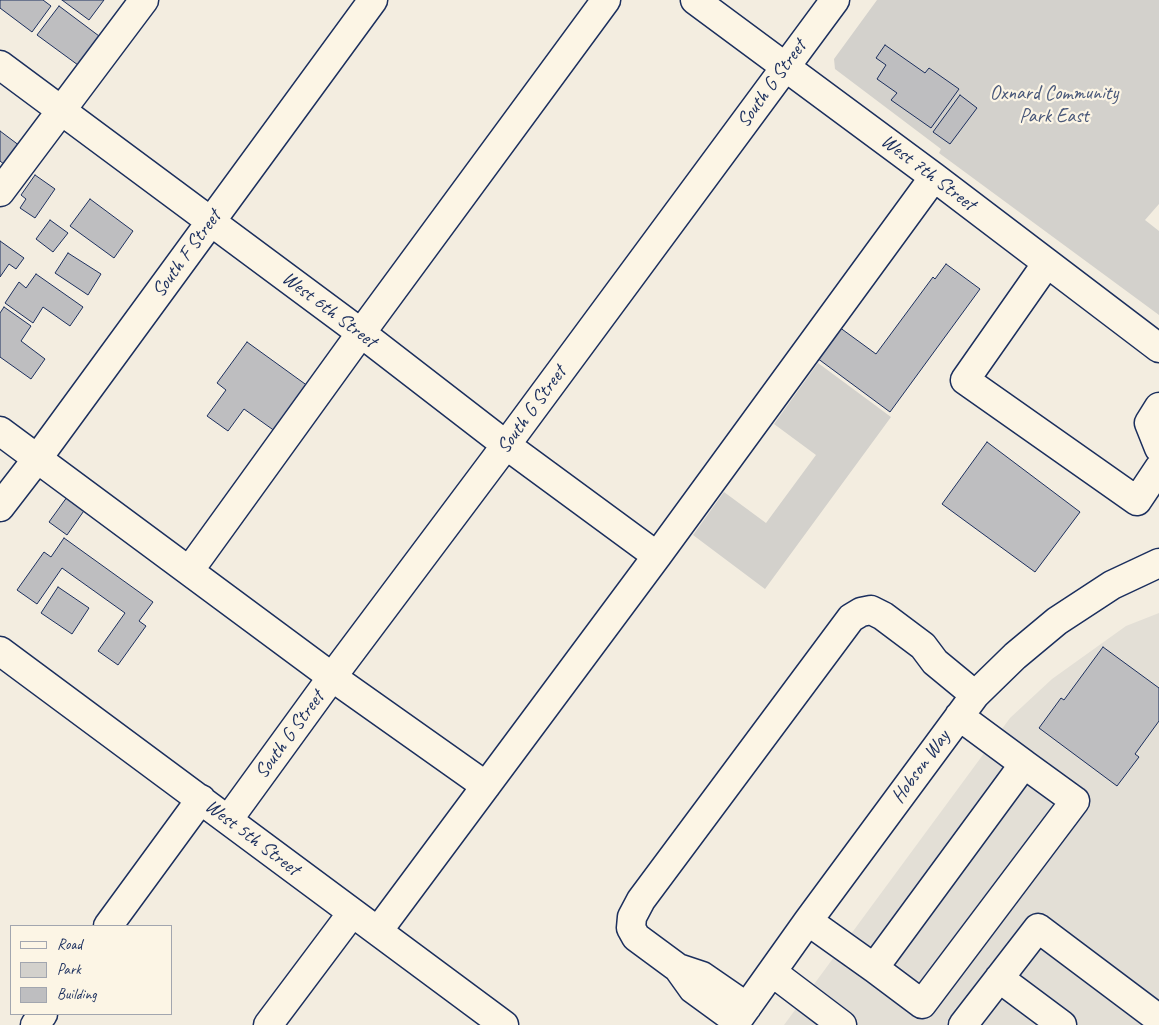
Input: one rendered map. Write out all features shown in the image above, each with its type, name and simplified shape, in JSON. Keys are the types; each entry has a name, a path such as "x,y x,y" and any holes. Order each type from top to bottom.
{"street":[{"path":"0,192 144,0"},
{"name":"South F Street","path":"0,507 373,0"},
{"path":"189,571 606,0"},
{"name":"West 7th Street","path":"695,0 786,66 1159,348"},
{"name":"South G Street","path":"228,820 835,0"},
{"name":"West 6th Street","path":"0,66 62,110 361,333 506,445 657,556"},
{"path":"378,931 657,556 934,177"},
{"path":"1047,263 965,380 1137,501 1159,468"},
{"path":"1159,407 1150,423 1159,448"},
{"path":"0,431 332,677 486,786"},
{"name":"Hobson Way","path":"740,1018 808,921 973,698 1015,656 1057,621 1112,585 1159,563"},
{"path":"740,1018 693,989 678,968 643,944 632,928 632,917 641,900 851,618 861,612 871,610 889,620 923,646 935,662 973,698 1024,764 1075,801 922,1004 808,921"},
{"name":"West 5th Street","path":"0,651 501,1024"},
{"path":"874,968 1024,764"},
{"path":"109,925 201,799"},
{"path":"268,1025 352,913"},
{"path":"963,1025 1038,928 1159,1019"},
{"path":"772,972 833,1022"},
{"path":"999,978 1062,1025"}],"shaded area":[{"path":"1159,613 1159,1025 784,1025 1010,718 1052,679 1126,626"}],"green space":[{"name":"Oxnard Community Park East","path":"877,0 1159,0 1159,204 1145,220 1159,231 1159,315 939,153 941,149 835,69 834,59"},
{"path":"818,363 891,417 765,589 693,535 724,492 766,523 816,455 774,424"}],"building":[{"path":"0,0 43,0 51,6 32,32 0,8"},
{"path":"62,0 104,0 89,20"},
{"path":"59,6 99,36 78,65 37,35"},
{"path":"885,45 925,73 929,68 959,89 931,128 891,100 897,93 877,79 886,65 876,58"},
{"path":"960,95 977,108 950,144 933,132"},
{"path":"0,131 24,149 9,168 0,161"},
{"path":"35,175 55,189 35,218 20,208 26,199 21,195"},
{"path":"90,199 133,231 114,258 70,226"},
{"path":"50,220 68,233 53,252 36,239"},
{"path":"0,241 24,258 16,269 9,264 0,277"},
{"path":"68,253 101,274 88,295 55,273"},
{"path":"946,264 980,289 890,412 817,358 839,327 876,354 933,277 935,279"},
{"path":"36,274 83,307 70,326 43,307 33,323 5,303 19,282 26,288"},
{"path":"4,307 31,326 21,341 45,359 31,379 0,357 0,313"},
{"path":"247,342 312,389 279,434 244,409 228,431 207,416 226,390 217,383"},
{"path":"987,442 1080,512 1035,572 942,504"},
{"path":"70,493 88,505 67,535 49,522"},
{"path":"64,538 153,602 139,621 146,626 118,665 98,651 125,613 62,568 37,604 17,590 44,552 51,557"},
{"path":"58,587 89,608 72,634 41,613"},
{"path":"1103,647 1159,688 1159,721 1135,754 1139,757 1117,786 1039,728 1061,698 1064,700"}]}
